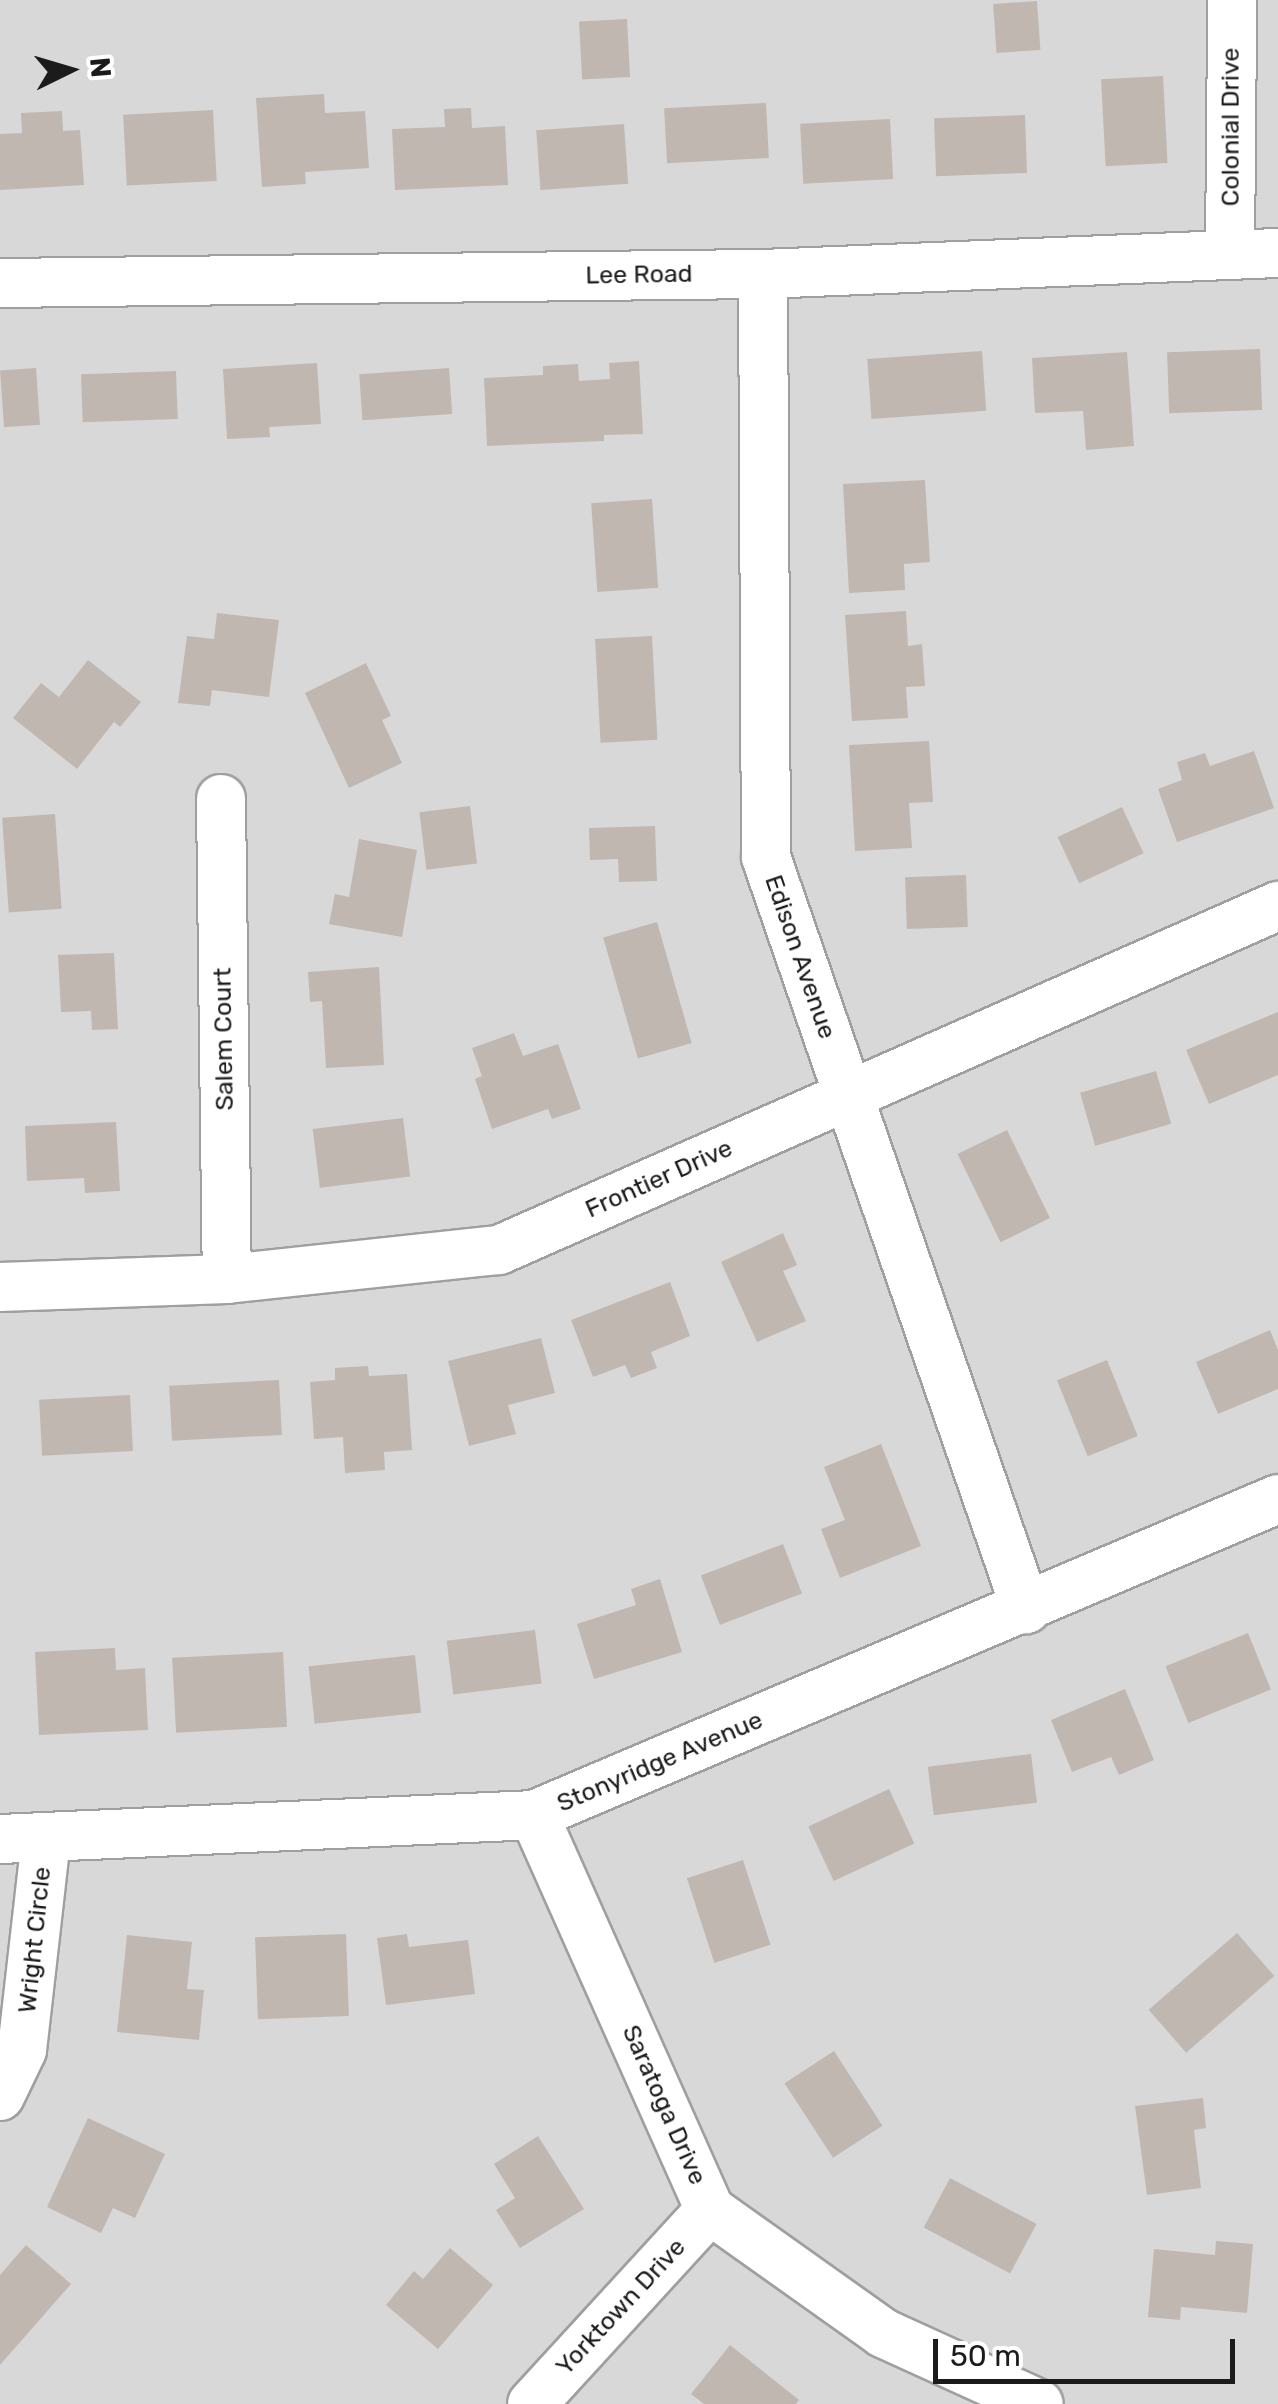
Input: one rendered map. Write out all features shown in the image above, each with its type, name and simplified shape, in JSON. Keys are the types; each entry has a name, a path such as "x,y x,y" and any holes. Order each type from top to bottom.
{"street":[{"name":"Colonial Drive","path":"1230,254 1232,0"},
{"name":"Lee Road","path":"0,284 762,274 1278,253"},
{"name":"Edison Avenue","path":"762,274 766,856 1026,1609"},
{"name":"Salem Court","path":"221,799 227,1279"},
{"name":"Frontier Drive","path":"0,1287 227,1279 499,1250 1278,906"},
{"name":"Stonyridge Avenue","path":"0,1839 534,1815 1278,1499"},
{"name":"Saratoga Drive","path":"534,1815 710,2210 882,2333 1039,2404"},
{"name":"Wright Circle","path":"0,2096 22,2050 46,1839"},
{"name":"Yorktown Drive","path":"532,2404 710,2210"}],"shaded area":[{"path":"0,0 1278,0 1278,2404 0,2404"}],"building":[{"path":"1037,1 1040,50 997,53 993,4"},
{"path":"627,19 630,77 582,79 579,22"},
{"path":"1163,76 1168,163 1106,166 1101,79"},
{"path":"324,94 325,113 365,111 369,168 305,172 306,184 262,187 256,98"},
{"path":"766,103 769,158 667,163 664,108"},
{"path":"471,108 472,128 505,126 508,185 395,190 392,129 445,127 444,109"},
{"path":"213,110 217,181 127,186 123,115"},
{"path":"62,111 63,131 80,130 84,185 0,190 0,134 22,133 21,113"},
{"path":"1025,115 1027,173 936,176 934,118"},
{"path":"890,119 893,179 803,184 800,124"},
{"path":"624,124 628,184 540,190 536,130"},
{"path":"1260,349 1262,410 1169,413 1167,352"},
{"path":"982,351 986,411 871,419 867,359"},
{"path":"1127,352 1134,446 1086,450 1083,411 1035,413 1032,358"},
{"path":"639,361 643,434 604,435 604,441 487,446 484,378 543,375 543,366 578,364 579,381 610,379 609,363"},
{"path":"317,363 321,424 269,427 270,437 227,439 223,369"},
{"path":"36,368 40,425 4,427 0,371"},
{"path":"449,368 452,414 362,420 359,374"},
{"path":"176,371 178,419 83,422 81,374"},
{"path":"925,480 930,562 904,564 905,590 849,593 843,484"},
{"path":"652,499 658,588 597,592 591,503"},
{"path":"906,611 908,646 922,644 925,686 906,687 908,718 852,721 845,615"},
{"path":"217,613 279,620 269,697 212,690 210,706 178,703 187,636 214,639"},
{"path":"652,636 657,740 601,743 595,639"},
{"path":"88,660 141,702 120,727 114,722 77,769 13,718 41,683 59,697"},
{"path":"366,663 391,716 382,720 402,763 349,788 305,693"},
{"path":"929,741 933,802 909,803 912,848 855,851 849,745"},
{"path":"1254,751 1274,808 1177,842 1158,789 1182,780 1177,762 1205,753 1210,766"},
{"path":"470,806 477,864 426,870 419,812"},
{"path":"1122,807 1144,853 1079,883 1058,837"},
{"path":"55,814 62,909 9,912 2,818"},
{"path":"655,826 657,881 619,882 618,859 590,860 589,828"},
{"path":"359,839 417,850 402,937 329,924 335,894 349,897"},
{"path":"966,875 968,927 907,929 905,877"},
{"path":"657,922 692,1043 638,1059 603,937"},
{"path":"114,953 118,1029 92,1030 91,1011 61,1012 58,955"},
{"path":"379,967 384,1065 326,1068 322,1001 310,1002 308,972"},
{"path":"1278,1012 1278,1075 1209,1104 1186,1050"},
{"path":"514,1033 523,1056 558,1044 581,1109 552,1119 548,1109 492,1129 475,1079 482,1076 472,1048"},
{"path":"1156,1071 1171,1124 1095,1146 1080,1093"},
{"path":"403,1118 410,1177 320,1188 313,1129"},
{"path":"116,1122 120,1191 85,1193 84,1178 27,1181 25,1126"},
{"path":"1007,1130 1050,1218 1001,1242 958,1154"},
{"path":"783,1233 797,1265 783,1271 806,1321 757,1342 721,1262"},
{"path":"670,1282 690,1336 651,1352 657,1368 631,1378 625,1365 593,1377 571,1320"},
{"path":"1270,1330 1278,1350 1278,1389 1218,1414 1196,1362"},
{"path":"541,1338 555,1393 508,1405 516,1434 469,1446 448,1361"},
{"path":"1107,1360 1138,1436 1088,1456 1057,1380"},
{"path":"368,1366 369,1376 407,1374 412,1450 384,1452 385,1470 345,1473 343,1437 314,1439 310,1382 335,1380 335,1368"},
{"path":"279,1380 282,1435 172,1441 169,1386"},
{"path":"130,1395 133,1451 42,1456 39,1400"},
{"path":"881,1444 921,1546 840,1578 821,1529 845,1520 824,1467"},
{"path":"783,1544 802,1593 720,1625 701,1576"},
{"path":"660,1579 682,1652 594,1679 577,1624 636,1605 631,1589"},
{"path":"535,1630 542,1684 453,1694 447,1641"},
{"path":"1248,1633 1271,1690 1188,1723 1165,1666"},
{"path":"115,1648 116,1670 145,1668 148,1730 39,1735 35,1652"},
{"path":"283,1652 287,1727 176,1733 172,1658"},
{"path":"415,1655 421,1713 315,1724 309,1666"},
{"path":"1125,1689 1154,1760 1119,1775 1111,1757 1072,1772 1051,1720"},
{"path":"1031,1754 1037,1803 934,1815 928,1767"},
{"path":"889,1789 914,1843 834,1881 808,1827"},
{"path":"743,1860 771,1945 714,1963 687,1878"},
{"path":"1237,1933 1274,1976 1186,2053 1149,2010"},
{"path":"346,1934 349,2016 258,2019 255,1937"},
{"path":"407,1934 409,1947 468,1940 475,1994 386,2005 377,1938"},
{"path":"127,1935 192,1942 187,1989 204,1990 199,2040 117,2032"},
{"path":"834,2051 882,2126 833,2158 785,2083"},
{"path":"1203,2098 1206,2128 1194,2130 1201,2188 1147,2195 1135,2106"},
{"path":"88,2118 165,2154 135,2218 113,2208 101,2233 47,2207"},
{"path":"538,2136 584,2209 520,2248 496,2210 515,2198 494,2164"},
{"path":"950,2178 1037,2224 1010,2273 924,2227"},
{"path":"1216,2241 1253,2244 1247,2313 1181,2307 1180,2320 1148,2317 1154,2249 1215,2255"},
{"path":"26,2245 71,2284 0,2365 0,2275"},
{"path":"450,2248 493,2285 438,2349 386,2305 414,2271 423,2279"},
{"path":"730,2345 799,2400 796,2404 704,2404 691,2394"}]}
